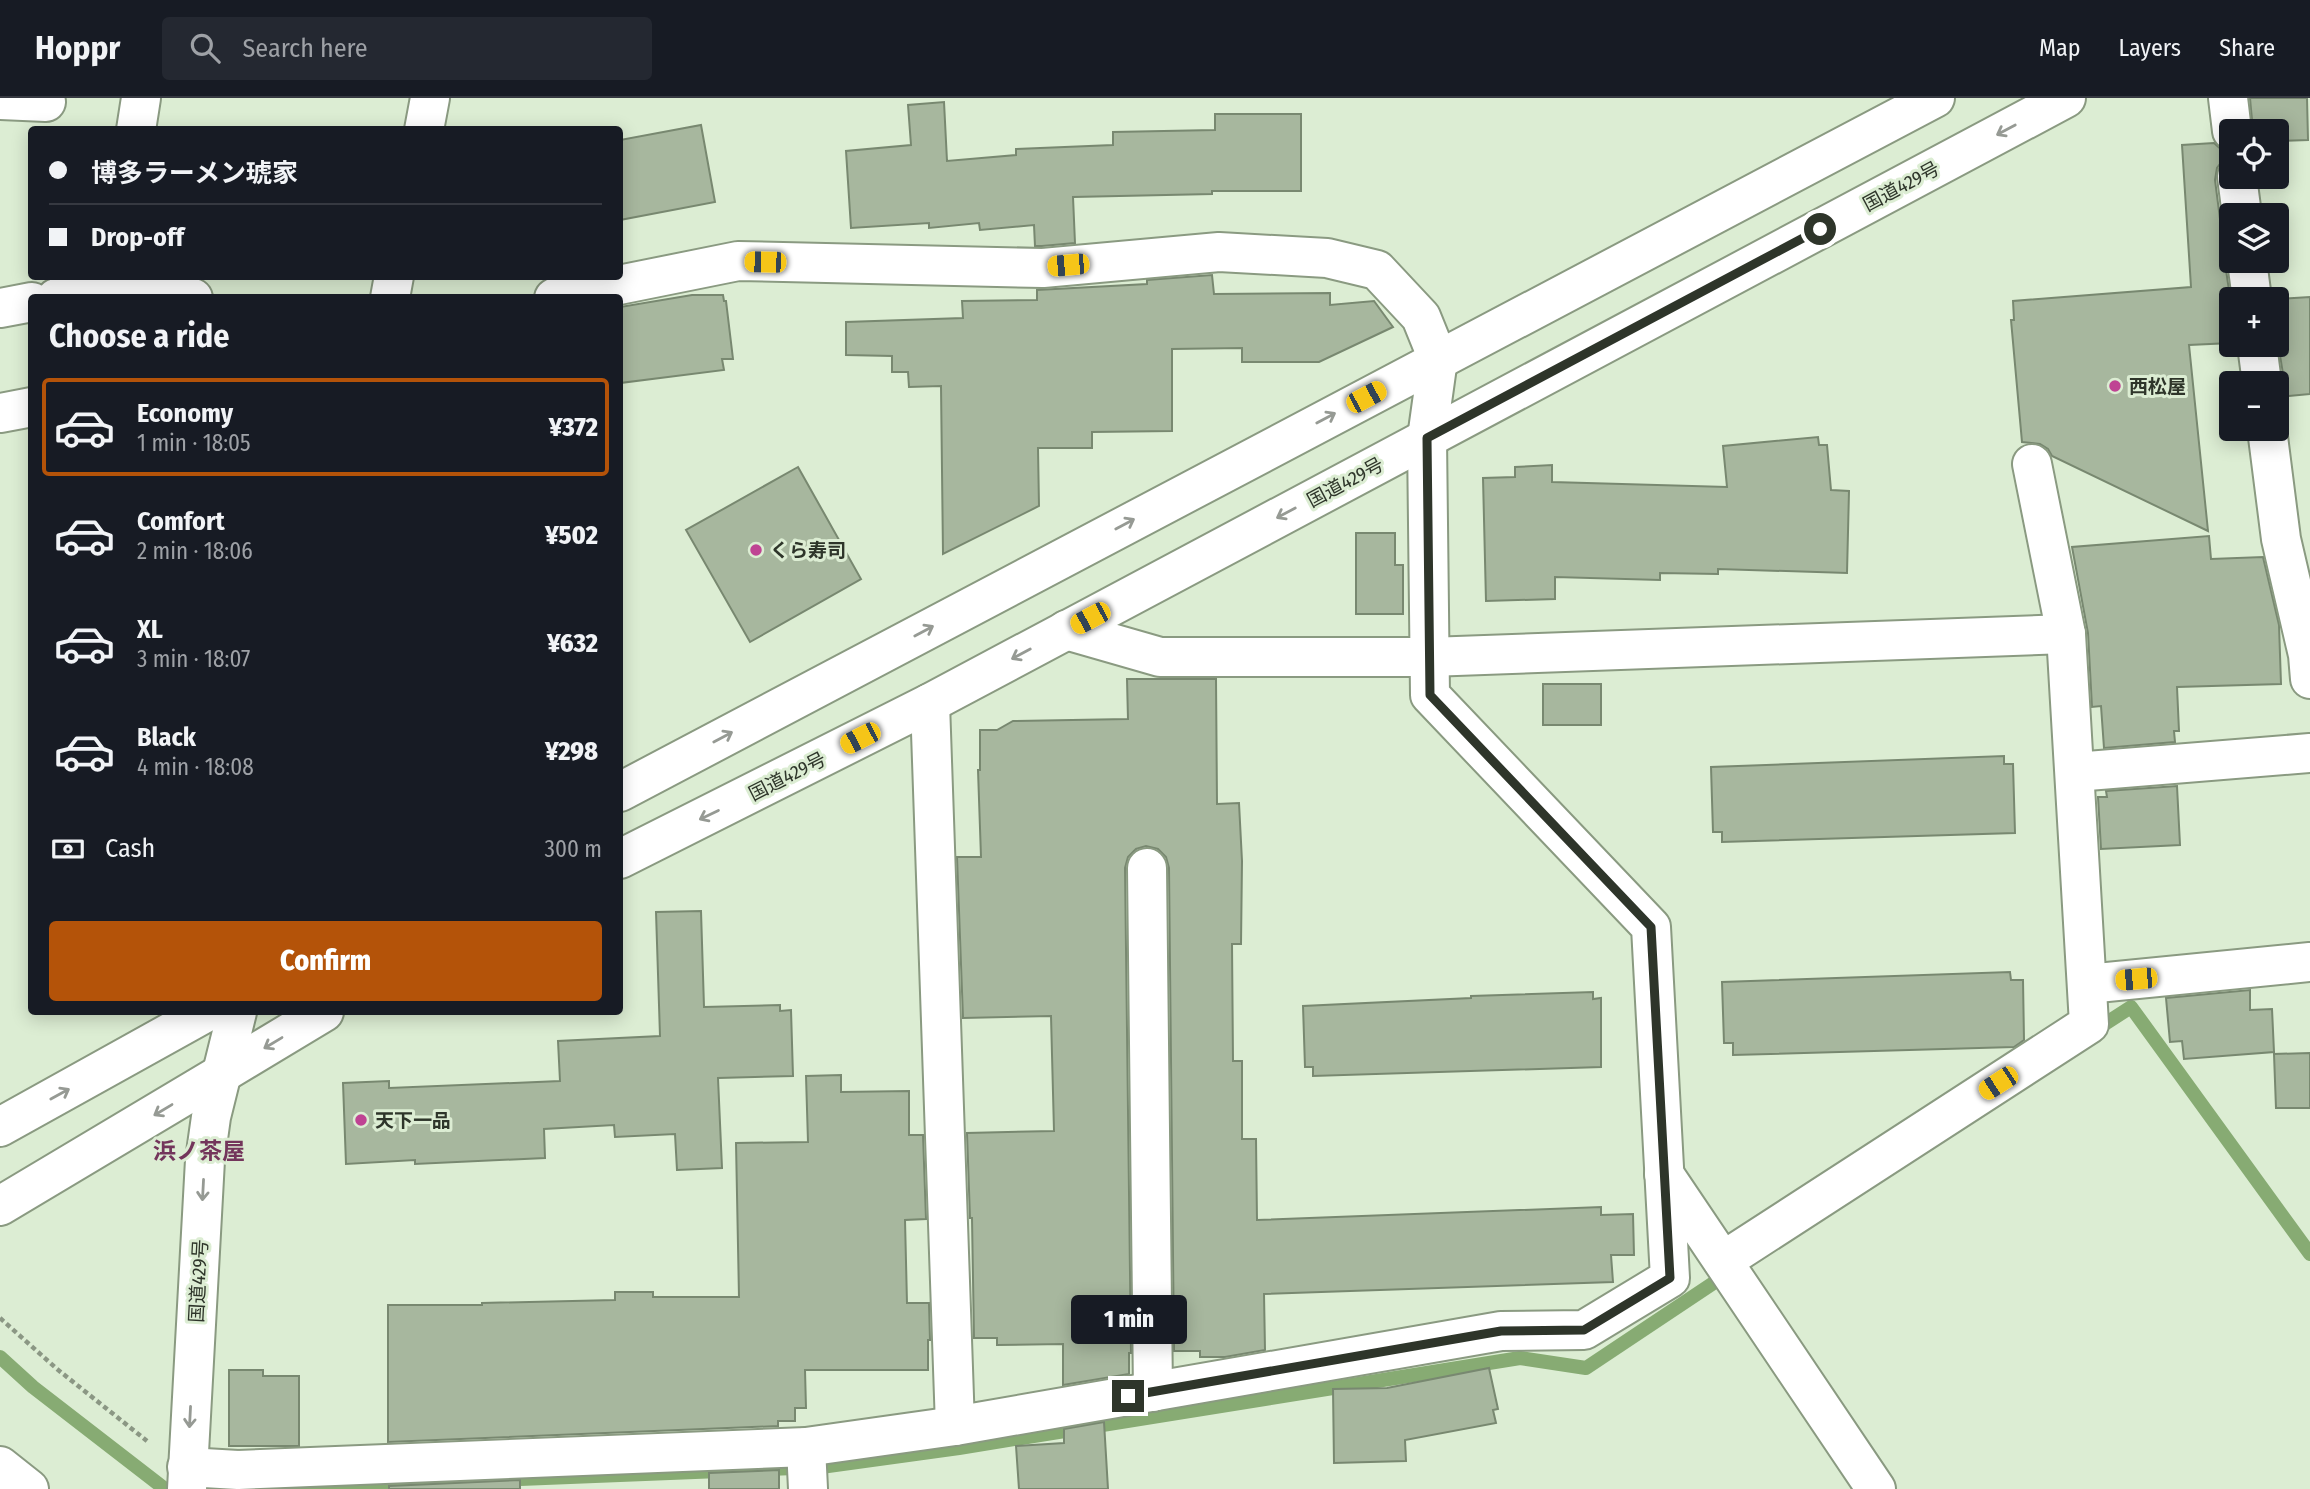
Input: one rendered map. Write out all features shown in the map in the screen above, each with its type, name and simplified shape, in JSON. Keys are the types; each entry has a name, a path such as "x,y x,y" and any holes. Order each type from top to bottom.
{"main road":[{"path":"137,126 141,98"},
{"path":"425,126 430,98"},
{"path":"623,790 1935,98"},
{"name":"国道429号","path":"623,857 930,703 2066,98"},
{"path":"2228,98 2231,119"},
{"path":"0,100 46,102"},
{"path":"193,1483 239,1470 807,1468 955,1426 1501,1331 1584,1330 1670,1278 1651,927 1430,695 1427,438 1438,359 1421,317 1377,270 1327,258 1219,252 1043,268 738,261 574,294"},
{"path":"69,294 113,280"},
{"path":"120,280 177,294"},
{"path":"0,308 28,303"},
{"path":"0,414 28,408"},
{"path":"2269,441 2281,539 2309,663"},
{"path":"1728,1268 2089,1024 2066,634 2032,464"},
{"path":"1066,631 1160,657 1429,657 2066,634"},
{"path":"930,703 955,1426"},
{"path":"2075,772 2310,753"},
{"path":"1147,868 1153,1392"},
{"path":"2087,984 2310,962"},
{"path":"0,1127 201,1015"},
{"name":"国道429号","path":"193,1483 205,1160 211,1117 236,1015"},
{"path":"0,1206 319,1015"},
{"path":"1664,1174 1875,1489"},
{"path":"0,1466 29,1489"}],"path":[{"path":"0,1318 57,1369 152,1445"}],"building":[{"path":"2250,98 2307,98 2308,140 2289,141 2289,119 2252,119"},
{"path":"944,102 947,161 1016,155 1016,149 1113,145 1113,132 1215,130 1215,114 1301,114 1301,191 1212,191 1212,194 1073,197 1075,243 1042,246 1035,246 1034,225 980,230 979,223 929,228 929,223 851,228 846,151 911,145 908,105"},
{"path":"701,125 715,202 623,219 623,139"},
{"path":"2214,143 2219,147 2219,165 2215,180 2219,211 2219,273 2226,273 2229,287 2219,287 2219,344 2189,345 2208,531 2052,456 2048,449 2040,444 2022,442 2011,320 2014,320 2013,301 2191,287 2182,145"},
{"path":"1212,275 1214,294 1330,293 1330,305 1374,301 1393,327 1319,362 1242,362 1242,348 1172,349 1172,431 1092,432 1092,448 1038,448 1039,506 943,554 941,386 909,387 908,372 892,372 892,356 846,355 846,322 963,318 962,301 1037,300 1037,290 1147,284 1147,280"},
{"path":"692,295 723,295 733,359 722,359 724,370 623,383 623,306"},
{"path":"2310,297 2310,394 2289,396 2289,371 2283,371 2280,357 2289,357 2289,298"},
{"path":"1818,437 1819,445 1827,445 1831,490 1849,491 1847,573 1718,569 1718,574 1660,573 1660,580 1555,577 1555,599 1486,601 1483,478 1515,477 1515,467 1552,465 1552,482 1727,487 1723,446"},
{"path":"798,467 861,579 750,642 686,530"},
{"path":"1356,533 1395,533 1395,565 1403,565 1403,614 1356,614"},
{"path":"2209,536 2211,559 2263,557 2279,625 2281,684 2177,687 2179,731 2174,731 2175,742 2104,748 2101,706 2092,707 2088,633 2072,547"},
{"path":"1127,679 1216,679 1217,804 1239,803 1242,861 1241,944 1232,944 1233,1061 1242,1061 1242,1139 1256,1139 1257,1220 1601,1207 1601,1215 1633,1214 1634,1255 1611,1255 1613,1282 1264,1294 1265,1350 1225,1357 1200,1357 1200,1351 1174,1351 1169,868 1166,857 1158,849 1146,846 1136,849 1128,857 1125,868 1131,1353 1129,1374 1063,1385 1063,1344 997,1345 997,1338 974,1338 967,1133 1054,1131 1051,1016 963,1018 957,857 981,857 978,770 980,730 997,730 1013,721 1128,719"},
{"path":"1543,684 1601,684 1601,725 1543,725"},
{"path":"2004,756 2004,764 2013,764 2015,833 1722,842 1722,832 1713,832 1711,767"},
{"path":"2177,786 2180,845 2101,849 2098,797 2107,797 2106,791"},
{"path":"701,911 704,1007 780,1005 780,1011 791,1010 793,1076 718,1078 722,1168 677,1170 675,1134 615,1137 614,1125 544,1129 545,1158 346,1164 343,1083 389,1081 389,1088 560,1081 558,1041 660,1036 656,912"},
{"path":"2010,972 2011,980 2023,980 2024,1040 2014,1047 1733,1055 1733,1043 1724,1043 1722,982"},
{"path":"2250,990 2250,1010 2272,1009 2274,1052 2184,1059 2182,1041 2170,1042 2166,998"},
{"path":"1593,992 1593,999 1601,998 1601,1067 1313,1076 1313,1067 1305,1067 1303,1006"},
{"path":"2310,1053 2310,1108 2276,1108 2274,1054"},
{"path":"841,1075 841,1092 909,1091 909,1135 923,1135 926,1219 905,1220 907,1303 929,1303 928,1370 805,1370 806,1408 795,1408 795,1421 778,1421 778,1426 388,1442 388,1305 615,1300 615,1292 653,1292 653,1297 739,1297 736,1143 808,1142 806,1076"},
{"path":"1489,1368 1498,1409 1493,1410 1496,1423 1405,1440 1406,1461 1334,1463 1333,1389 1387,1388"},
{"path":"229,1370 263,1370 263,1376 299,1376 299,1446 229,1446"},
{"path":"1104,1422 1108,1489 1019,1489 1016,1446 1064,1443 1064,1429"},
{"path":"779,1470 779,1489 709,1489 709,1473"},
{"path":"520,1480 520,1489 389,1489 389,1486"}],"waterway":[{"path":"2094,1031 2131,1007 2310,1254"},
{"path":"272,1489 821,1467 959,1448 1520,1358 1586,1368 1730,1272"},
{"path":"0,1357 33,1387 165,1489"}],"place":[{"name":"西松屋","path":"2115,386"},
{"name":"くら寿司","path":"756,550"},
{"name":"天下一品","path":"361,1120"}],"district":[{"name":"浜ノ茶屋","path":"199,1151"}],"route":[{"path":"1128,1396 1501,1331 1584,1330 1670,1278 1651,927 1430,695 1427,438 1820,229"}]}
